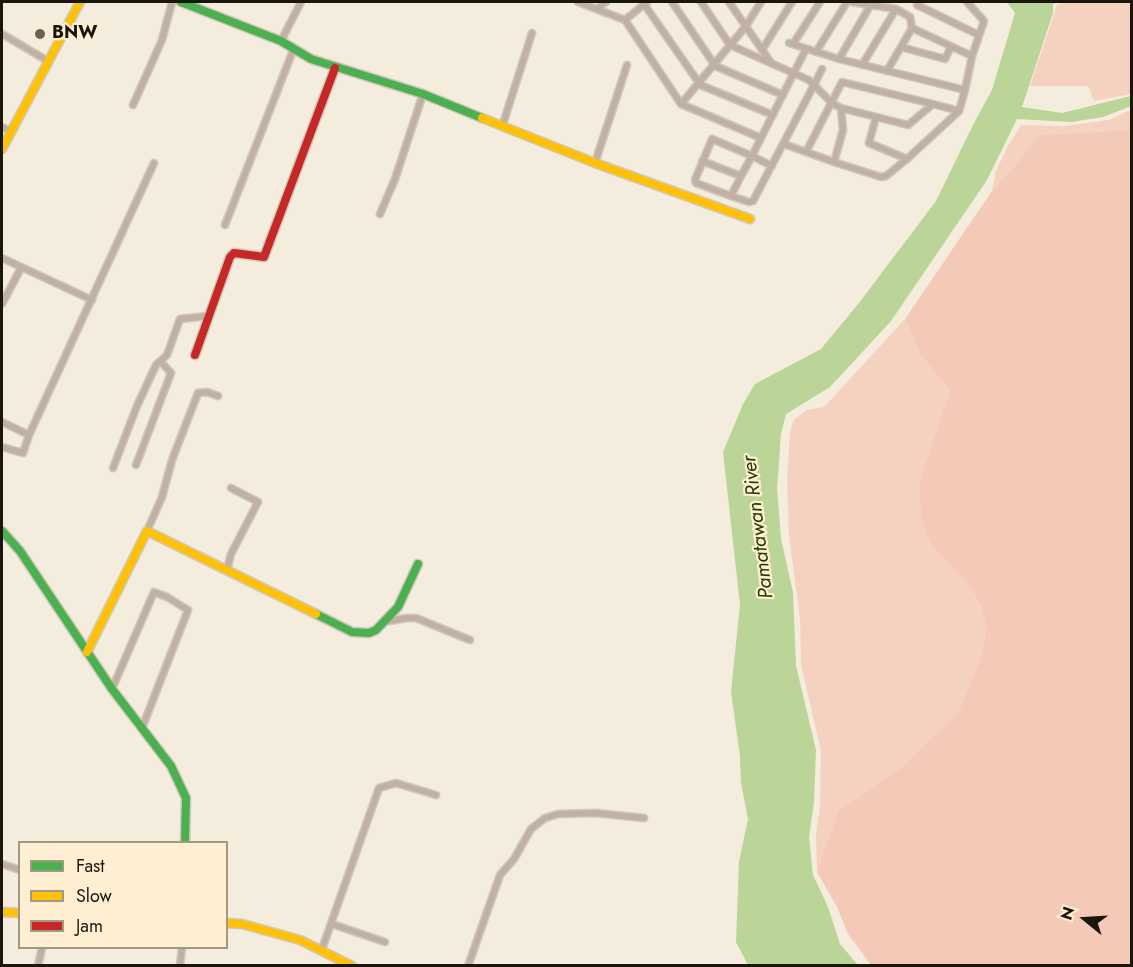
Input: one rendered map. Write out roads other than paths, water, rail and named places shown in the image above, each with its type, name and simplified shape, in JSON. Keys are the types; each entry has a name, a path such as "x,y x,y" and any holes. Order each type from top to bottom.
{"street":[{"path":"2,149 80,2"},
{"path":"133,105 162,40 172,2"},
{"path":"181,2 281,41 311,59 423,94 596,163 750,219"},
{"path":"281,41 301,2"},
{"path":"578,2 625,20 681,104 761,138"},
{"path":"597,9 606,2"},
{"path":"672,2 714,64 783,95"},
{"path":"701,2 730,45 814,85 841,108 908,125 933,104"},
{"path":"681,104 746,26 761,2"},
{"path":"762,50 792,2"},
{"path":"820,2 791,44 862,65 965,90"},
{"path":"816,52 850,2 896,9 910,17"},
{"path":"784,144 881,177 886,176 959,111 972,56 984,21 966,2"},
{"path":"625,20 646,3 698,83 773,115"},
{"path":"732,3 772,64"},
{"path":"888,71 912,28 910,17 918,3 979,35"},
{"path":"839,58 870,6"},
{"path":"862,65 896,9"},
{"path":"912,28 972,56"},
{"path":"502,126 532,33"},
{"path":"2,34 48,61"},
{"path":"901,47 945,59 951,46"},
{"path":"225,225 294,48"},
{"path":"730,196 806,49"},
{"path":"596,163 627,65"},
{"path":"195,355 230,256 234,253 264,257 335,68"},
{"path":"772,165 712,139 695,180 696,183 730,196 749,202 753,201 784,144 822,69"},
{"path":"806,152 844,81 959,111"},
{"path":"380,214 395,178 423,94"},
{"path":"834,162 843,130 841,108"},
{"path":"876,117 869,143 907,159"},
{"path":"2,127 11,131"},
{"path":"702,161 741,176"},
{"path":"2,447 22,453 154,163"},
{"path":"2,258 92,300"},
{"path":"2,303 21,268"},
{"path":"113,468 142,395 156,366 167,355 180,319 208,316"},
{"path":"136,465 171,373 161,362"},
{"path":"87,652 162,497 172,460 198,393 207,392 218,396"},
{"path":"2,422 29,435"},
{"path":"227,570 231,554 258,502 231,488"},
{"path":"2,531 20,551 112,689 171,766 186,798 185,841"},
{"path":"147,531 352,632 369,633 398,607 418,564"},
{"path":"112,689 154,592 188,610 142,728"},
{"path":"382,622 416,618 470,640"},
{"path":"322,949 379,788 396,783 436,795"},
{"path":"468,966 500,875 514,859 531,829 545,818 558,813 596,813 644,818"},
{"path":"2,864 18,869"},
{"path":"2,912 18,913"},
{"path":"228,923 242,924 282,934 322,949 352,966"},
{"path":"332,924 386,942"},
{"path":"38,966 42,949"},
{"path":"180,966 182,949"}],"water":[{"name":"Pamatawan River","path":"1007,2 1057,2 1053,4 1053,13 1022,107 1062,113 1131,96 1131,106 1103,117 1071,122 1017,119 987,180 891,321 830,387 786,414 781,434 777,489 781,539 793,592 796,666 816,750 814,802 809,837 813,875 828,907 840,944 858,965 748,965 736,942 739,862 748,819 741,783 740,756 731,692 740,605 723,452 743,404 755,384 821,349 936,201 992,90 1015,13"}],"place":[{"name":"BNW","path":"40,34"}]}
